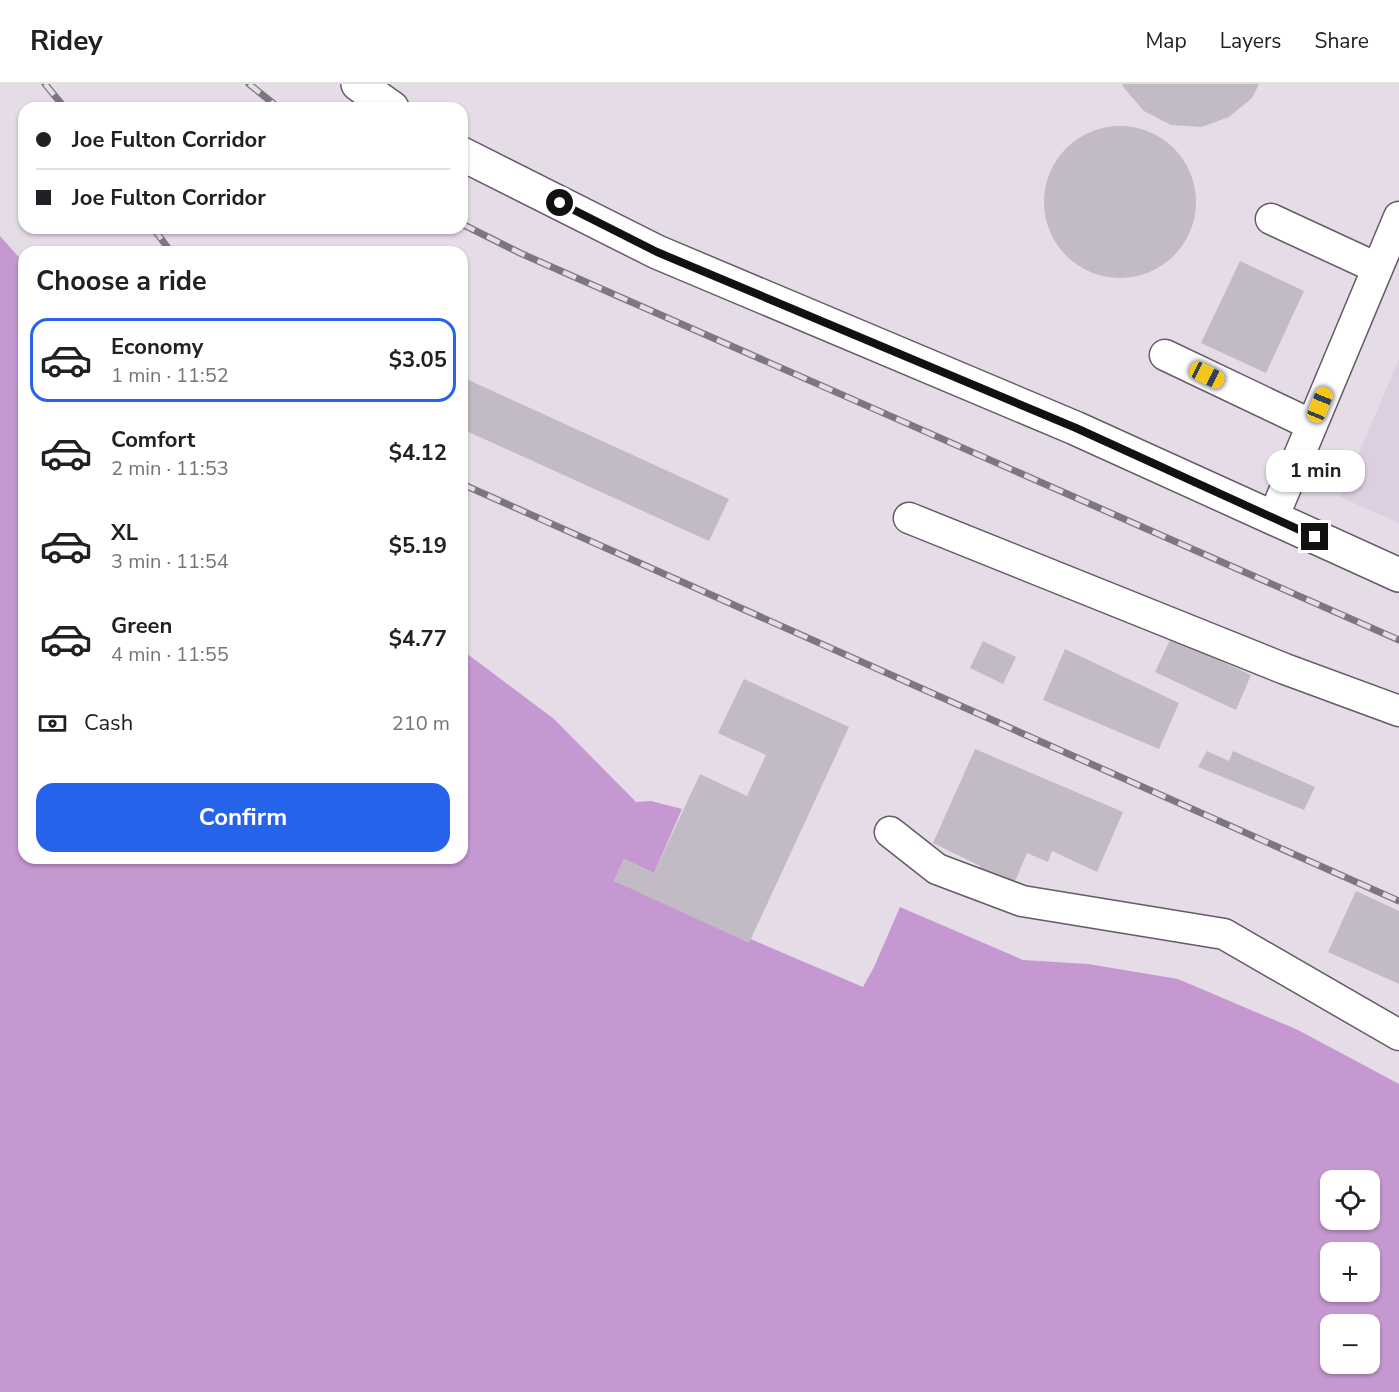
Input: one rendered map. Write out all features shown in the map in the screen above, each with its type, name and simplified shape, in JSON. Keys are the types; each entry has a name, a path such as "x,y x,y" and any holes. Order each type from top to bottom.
{"main road":[{"path":"358,84 384,102"},
{"path":"468,157 657,252 1076,428 1399,575"}],"lane":[{"path":"1273,518 1399,217"},
{"path":"1271,219 1377,268"},
{"path":"1165,355 1311,425"},
{"path":"909,518 1285,669 1399,711"},
{"path":"890,832 937,869 1022,902 1224,934 1399,1035"}],"shaded area":[{"path":"0,236 18,256 18,864 468,864 468,654 554,719 636,802 651,801 682,809 654,873 624,859 614,881 863,987 900,907 1023,960 1088,964 1178,979 1298,1030 1399,1084 1399,1392 0,1392"},
{"path":"1399,359 1399,523 1340,497"}],"building":[{"path":"1122,84 1259,84 1252,98 1229,117 1201,127 1171,125 1144,111"},
{"path":"1120,126 1149,132 1174,148 1190,173 1196,202 1190,231 1174,256 1149,272 1120,278 1091,272 1066,256 1050,231 1044,202 1050,173 1066,148 1091,132"},
{"path":"1240,261 1304,291 1266,373 1201,343"},
{"path":"468,380 729,499 709,541 468,432"},
{"path":"1171,638 1251,675 1236,710 1155,672"},
{"path":"983,641 1016,657 1003,684 970,668"},
{"path":"1065,649 1179,703 1159,749 1043,700"},
{"path":"744,679 849,727 749,943 614,881 624,859 654,873 700,774 747,796 766,755 718,733"},
{"path":"975,749 1123,812 1097,872 1052,851 1048,862 1027,853 1012,888 977,873 980,866 933,843"},
{"path":"1207,751 1229,761 1233,751 1315,787 1304,810 1198,767"},
{"path":"1356,891 1399,911 1399,984 1328,952"}],"railway":[{"path":"45,84 60,102"},
{"path":"249,84 272,102"},
{"path":"468,227 520,253 1399,640"},
{"path":"158,234 166,246"},
{"path":"468,487 1399,901"}],"route":[{"path":"560,203 657,252 1076,428 1315,537"}]}
